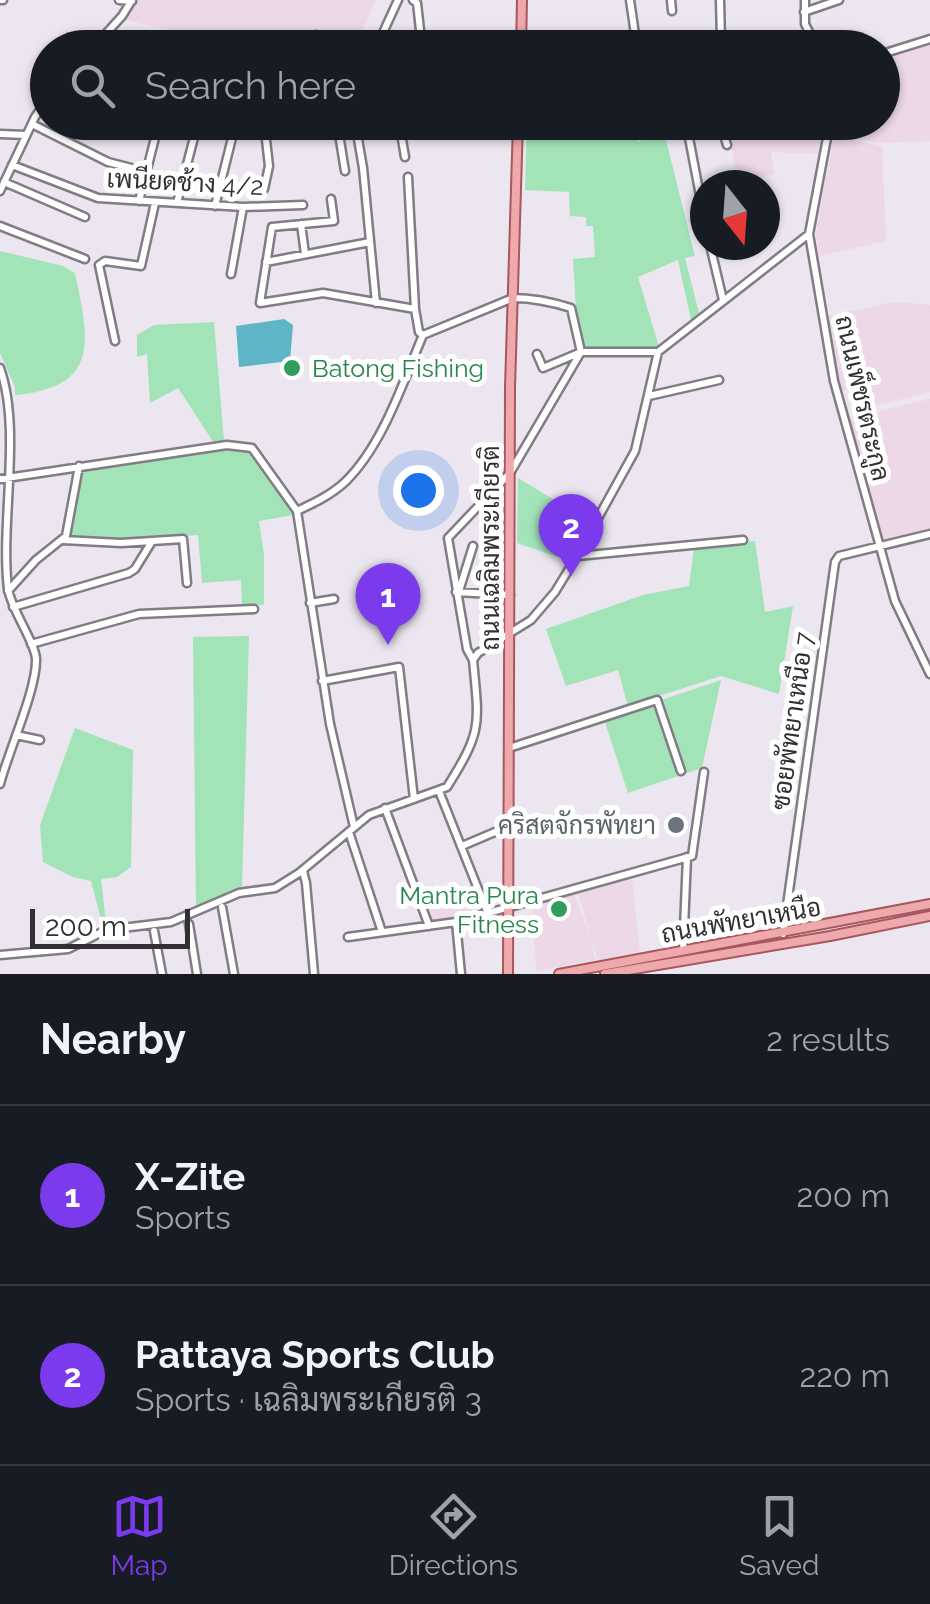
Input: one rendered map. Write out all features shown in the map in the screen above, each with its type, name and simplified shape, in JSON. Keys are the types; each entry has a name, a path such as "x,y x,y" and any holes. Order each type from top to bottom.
{"main road":[{"path":"521,30 522,0"},
{"name":"ถนนเฉลิมพระเกียรติ","path":"508,974 510,472 517,140"},
{"name":"ถนนพัทยาเหนือ","path":"559,974 930,904"},
{"name":"ถนนพัทยาเหนือ","path":"606,974 930,916"}],"street":[{"path":"119,0 132,0"},
{"path":"108,30 132,0"},
{"path":"384,30 398,0"},
{"path":"413,0 417,3 420,30"},
{"path":"630,0 634,30"},
{"path":"671,0 672,11"},
{"path":"720,0 722,30"},
{"path":"805,0 807,30"},
{"path":"804,12 839,0"},
{"path":"900,48 930,39"},
{"path":"0,191 30,128"},
{"path":"0,134 26,135"},
{"path":"64,140 108,162 147,172"},
{"path":"139,200 155,140"},
{"path":"177,204 193,140"},
{"path":"214,206 231,140"},
{"path":"264,189 269,166 266,140"},
{"path":"340,140 345,171"},
{"path":"357,140 376,304"},
{"path":"401,140 404,157"},
{"path":"689,140 695,170"},
{"path":"725,140 727,145"},
{"name":"ถนนเพ็ชรตระกูล","path":"827,140 809,234 837,397 895,601 930,674"},
{"name":"เพนียดช้าง 4/2","path":"12,165 98,198 214,206 302,206"},
{"path":"408,177 415,309 419,332 423,334"},
{"path":"4,182 85,218"},
{"path":"331,200 334,221 272,227 260,303 323,293 415,309"},
{"path":"115,340 99,264 105,261 141,266 155,203"},
{"path":"231,274 244,207"},
{"path":"302,224 305,254"},
{"path":"0,226 85,258"},
{"path":"473,660 541,609 577,556 634,451 658,352 809,234"},
{"path":"266,262 370,242"},
{"path":"714,260 723,300"},
{"path":"0,955 68,948 106,930 171,922 238,893 275,888 384,808 447,786 477,735 479,720 473,660 467,650 448,538 510,472 581,352 571,308 513,298 423,334 400,394 352,474 326,496 297,511"},
{"path":"536,354 543,368 581,352 658,352"},
{"path":"0,368 8,398 3,479 4,561 8,591 31,644 35,665 0,784"},
{"path":"648,396 719,380"},
{"path":"3,479 226,445 246,446 260,458 297,511 322,681 351,830 382,932"},
{"path":"63,540 79,466"},
{"path":"879,547 930,534"},
{"path":"8,591 36,560 63,540 152,542 183,538 187,583"},
{"path":"577,556 743,540"},
{"path":"13,607 128,573 135,569 152,542"},
{"path":"458,592 472,546"},
{"name":"ซอยพัทยาเหนือ 7","path":"783,934 835,562 839,556 879,547"},
{"path":"458,592 510,595"},
{"path":"310,604 334,600"},
{"path":"31,644 139,614 254,608"},
{"path":"322,681 398,667 414,800"},
{"path":"509,748 657,700 681,771"},
{"path":"16,735 40,740"},
{"path":"683,951 690,857 704,772"},
{"path":"439,791 488,914"},
{"path":"384,808 429,926"},
{"path":"462,846 509,826"},
{"path":"348,937 456,922 690,857"},
{"path":"302,870 314,974"},
{"path":"222,907 234,974"},
{"path":"456,922 461,974"},
{"path":"189,924 197,974"},
{"path":"154,931 162,974"}],"shaded area":[{"path":"136,0 376,0 363,30 168,30 123,19"},
{"path":"930,41 930,141 864,140 900,140 900,51"},
{"path":"729,140 820,140 818,154 771,152 773,170 737,170"},
{"path":"833,140 882,146 886,241 819,256 816,233"},
{"path":"895,302 930,305 930,392 854,411 849,390 840,390 828,316"},
{"path":"930,399 930,530 882,542 849,419"},
{"path":"632,878 640,953 598,960 578,894"},
{"path":"475,884 485,910 430,922 422,899"},
{"path":"574,894 595,960 536,971 533,906"}],"green space":[{"path":"526,140 666,140 690,236 690,257 685,258 699,313 691,320 678,260 638,277 659,347 584,348 576,308 573,259 595,257 593,226 586,226 586,217 570,216 569,192 525,190"},
{"path":"0,251 63,266 75,273 84,319 82,356 75,371 63,382 43,390 15,395 0,353"},
{"path":"214,322 224,441 214,443 178,388 150,403 147,354 137,357 137,335 154,325"},
{"path":"225,448 248,449 290,505 293,515 259,521 264,605 242,604 241,580 202,583 198,535 131,540 69,537 82,469"},
{"path":"518,478 591,522 569,561 517,543"},
{"path":"755,541 765,612 793,606 779,694 721,676 628,706 618,670 566,686 546,629 643,595 689,586 694,548"},
{"path":"249,636 242,887 196,908 193,637"},
{"path":"721,680 702,768 628,793 604,719"},
{"path":"75,728 133,750 131,867 117,877 101,879 106,923 102,923 91,881 43,862 40,825"}],"water":[{"path":"284,319 293,325 290,361 239,367 236,326"}],"place":[{"name":"Batong Fishing","path":"292,368"},
{"name":"Pattaya Sports Club","path":"571,576"},
{"name":"X-Zite","path":"388,645"},
{"name":"คริสตจักรพัทยา","path":"676,825"},
{"name":"Mantra Pura Fitness","path":"559,909"}]}
